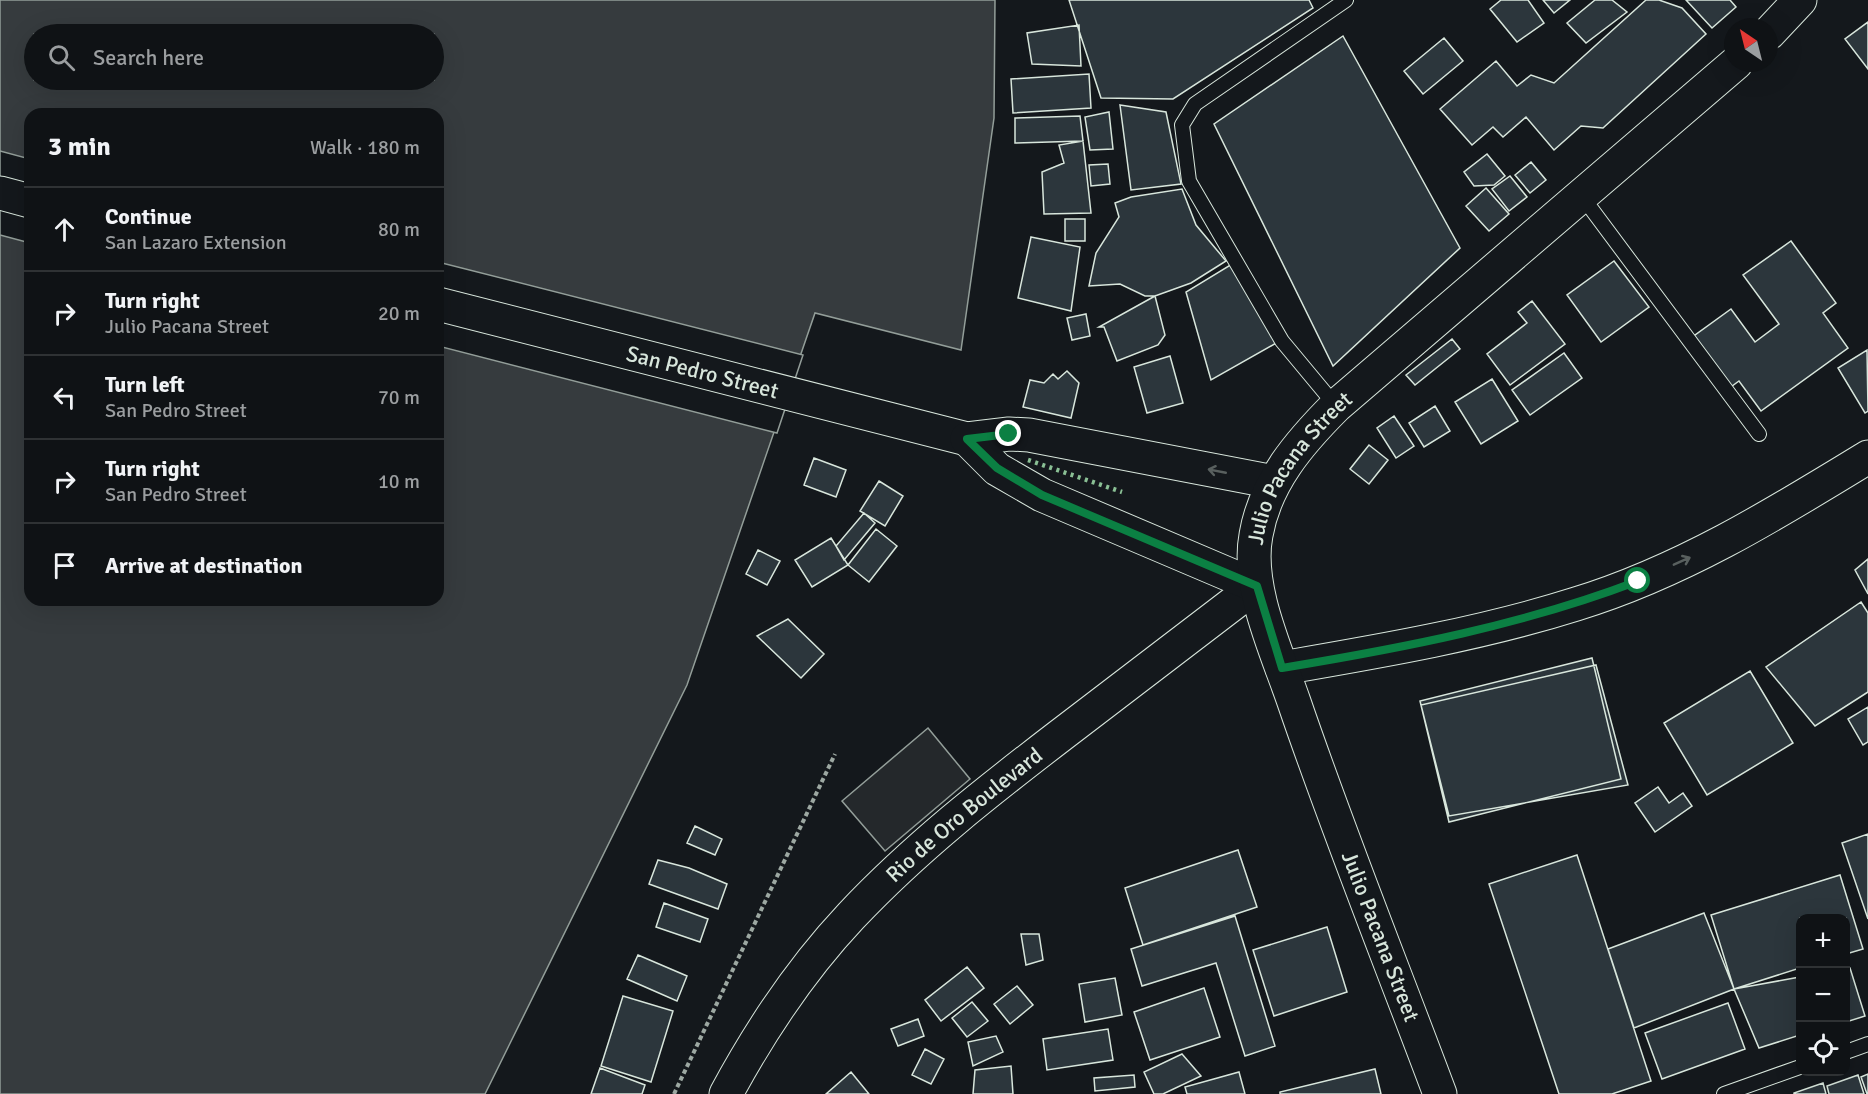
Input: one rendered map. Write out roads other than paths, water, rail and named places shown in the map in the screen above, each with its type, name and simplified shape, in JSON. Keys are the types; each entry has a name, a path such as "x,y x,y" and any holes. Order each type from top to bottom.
{"main road":[{"path":"1778,23 1800,0"},
{"name":"Julio Pacana Street","path":"1440,1094 1282,668 1257,586 1254,555 1256,535 1274,482 1290,456 1336,406 1726,72"},
{"path":"0,193 24,199"},
{"name":"San Pedro Street","path":"444,306 957,436 1029,435 1274,482"},
{"name":"San Pedro Street","path":"957,436 997,468 1033,490 1257,586"},
{"path":"1282,668 1426,642 1577,604 1705,551 1773,516 1868,457"},
{"name":"Rio de Oro Boulevard","path":"726,1094 744,1060 790,991 850,917 916,852 982,795 1257,586"}],"lane":[{"path":"1336,406 1282,341 1189,181 1182,125 1195,104 1346,0"},
{"path":"1581,195 1759,434"},
{"path":"1850,1050 1868,1044"},
{"path":"1724,1094 1796,1068"}]}
